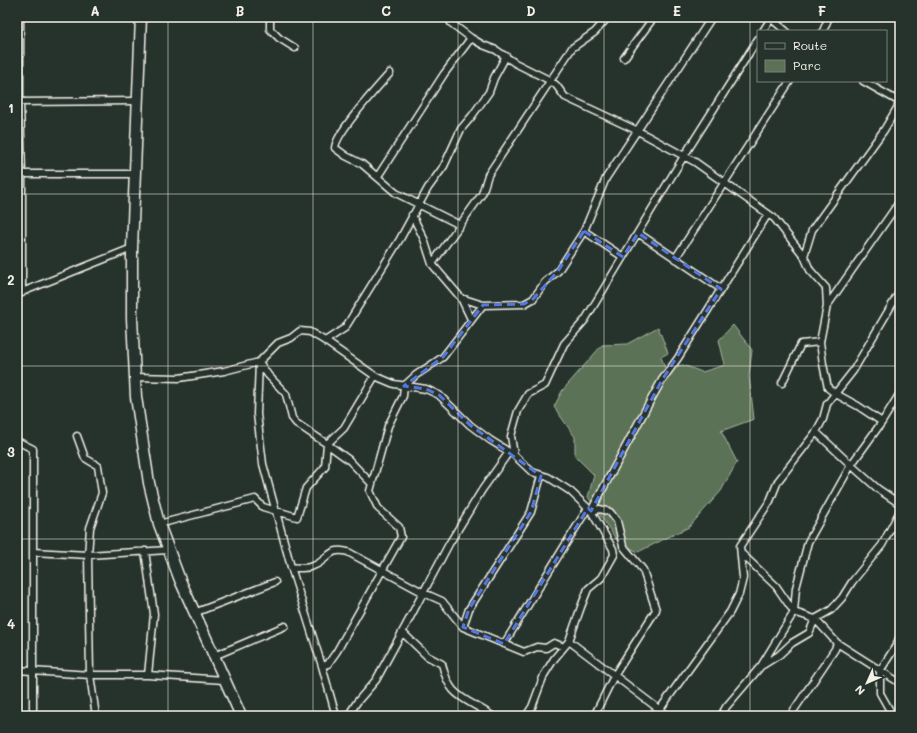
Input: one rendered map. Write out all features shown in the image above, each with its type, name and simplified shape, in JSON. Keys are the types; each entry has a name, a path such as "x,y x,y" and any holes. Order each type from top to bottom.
{"highway":[{"path":"141,17 132,248 132,318 136,397 149,483 159,524 194,613 241,716"}],"street":[{"path":"20,17 18,102 20,174 19,293 132,248"},
{"path":"270,17 270,28 279,38 295,48"},
{"path":"449,17 451,23 471,38 496,50 515,63 551,81 565,97 638,131 695,162 774,218 804,256 810,270 826,288 827,306 820,342 822,364 828,388 882,422"},
{"path":"432,264 482,194 488,175 572,48 595,32 608,17"},
{"path":"624,58 654,17"},
{"path":"461,298 483,305 524,304 532,298 545,282 558,271 584,231 606,178 712,17"},
{"path":"764,30 771,17 785,30"},
{"path":"823,30 829,17"},
{"path":"378,176 444,74 471,38"},
{"path":"348,716 357,702 376,680 449,544 474,503 512,453 512,436 518,411 528,394 545,385 564,344 585,320 684,156 757,41"},
{"path":"325,341 345,328 400,239 428,188 444,166 461,129 489,92 494,78 506,56"},
{"path":"390,73 346,126 336,143 335,148 346,156 362,164 378,176 396,193 460,225"},
{"path":"675,258 789,82"},
{"path":"804,256 812,230 884,130 900,102 865,82"},
{"path":"18,102 138,101"},
{"path":"20,174 135,174"},
{"path":"827,306 900,201"},
{"path":"504,644 590,510 659,386 768,214"},
{"path":"412,215 424,240 432,264 461,298 471,319"},
{"path":"584,231 623,257"},
{"path":"638,233 721,289"},
{"path":"660,709 730,612 739,594 743,578 742,554 740,546 770,501 778,481 816,432 823,419 827,404 853,372 900,291"},
{"path":"322,666 328,664 337,651 401,537 399,527 378,508 370,492 371,483 388,426 403,396 404,386 416,375 443,357 483,305"},
{"path":"134,377 179,378 224,371 259,362 278,343 291,338 300,331 310,332 375,376 404,386 426,389 439,395 470,425 490,440 512,453 532,472 548,477 570,491 590,510 613,549 614,555 601,578 588,589 569,641 554,659 544,675 532,707 526,716"},
{"path":"782,383 801,344 820,342"},
{"path":"259,362 268,375 286,394 292,418 296,423 349,460 371,483"},
{"path":"259,362 257,414 263,464 291,567 336,716"},
{"path":"159,524 255,499 263,507 297,517 306,488 325,467 327,444 344,428 375,376"},
{"path":"721,716 726,707 761,666 794,612 796,588 808,542 851,465 882,422 900,393"},
{"path":"816,432 878,489 900,504"},
{"path":"77,436 85,458 98,466 102,492 90,528 88,555 90,675 96,716"},
{"path":"17,441 33,449 33,716"},
{"path":"463,627 469,608 531,512 541,476"},
{"path":"590,510 610,512 617,521 623,546 643,570 656,610 614,676 594,716"},
{"path":"761,666 779,655 792,643 810,633 815,619 832,610 852,582 882,545 900,511"},
{"path":"33,552 88,555 168,550"},
{"path":"291,567 303,569 314,566 334,550 342,550 442,601 463,627 524,652 537,647 546,648 554,643 564,647"},
{"path":"145,551 154,614 148,675"},
{"path":"742,554 776,586 794,612 815,619 836,643 900,683"},
{"path":"194,613 275,582"},
{"path":"214,656 286,626"},
{"path":"402,632 427,656 442,664 451,688 460,698 492,716"},
{"path":"893,716 880,693 880,671 897,644 900,635"},
{"path":"569,641 668,716"},
{"path":"790,716 835,649 836,643"},
{"path":"17,670 90,675 148,675 224,680"}],"highlighted area":[{"path":"584,231 623,257 638,233 721,289 662,380 591,511 588,508 504,644 463,627 469,609 531,512 541,476 470,425 439,395 426,389 404,386 443,357 483,305 524,304 533,299 558,271"}],"green space":[{"path":"733,325 752,350 749,376 754,419 721,431 737,462 721,491 689,527 638,552 618,542 588,497 594,475 575,456 575,437 554,407 562,391 602,345 627,344 658,327 668,353 661,357 665,368 683,365 702,372 725,365 719,340"}]}
